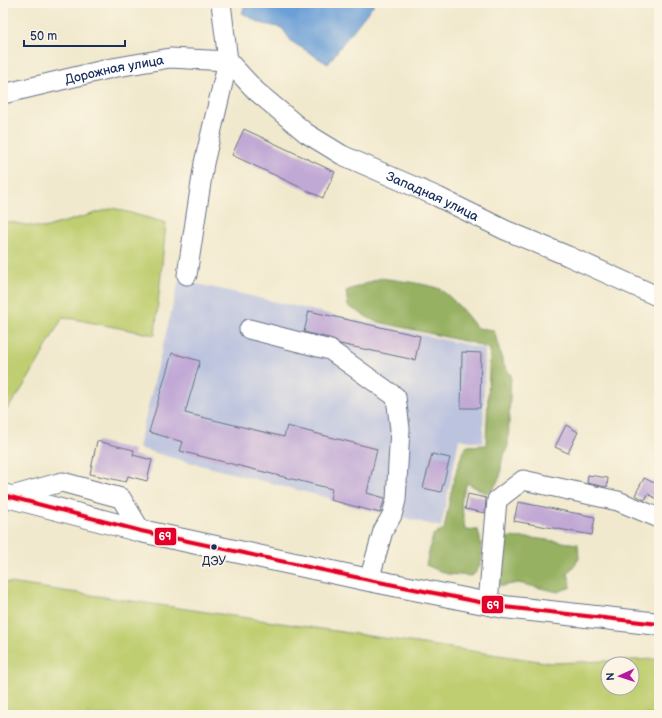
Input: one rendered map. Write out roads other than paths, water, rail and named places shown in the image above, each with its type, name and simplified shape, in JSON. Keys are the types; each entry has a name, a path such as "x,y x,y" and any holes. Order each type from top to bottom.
{"main road":[{"path":"6,496 141,531 369,580 504,606 659,624"}],"street":[{"path":"187,275 204,163 228,61 221,3"},
{"name":"Дорожная улица","path":"3,94 112,68 170,58 228,61"},
{"name":"Западная улица","path":"228,61 256,91 300,129 342,156 438,197 505,230 568,256 659,297"},
{"path":"249,329 330,350 396,397 400,430 396,500 392,515 383,531 369,580"},
{"path":"488,603 497,500 523,480 618,501 659,518"},
{"path":"6,496 62,482 121,498 141,531"}],"water":[{"path":"246,3 375,3 328,64 292,42 282,28 260,23 242,13"}],"place":[{"name":"ДЭУ","path":"214,547"}]}
